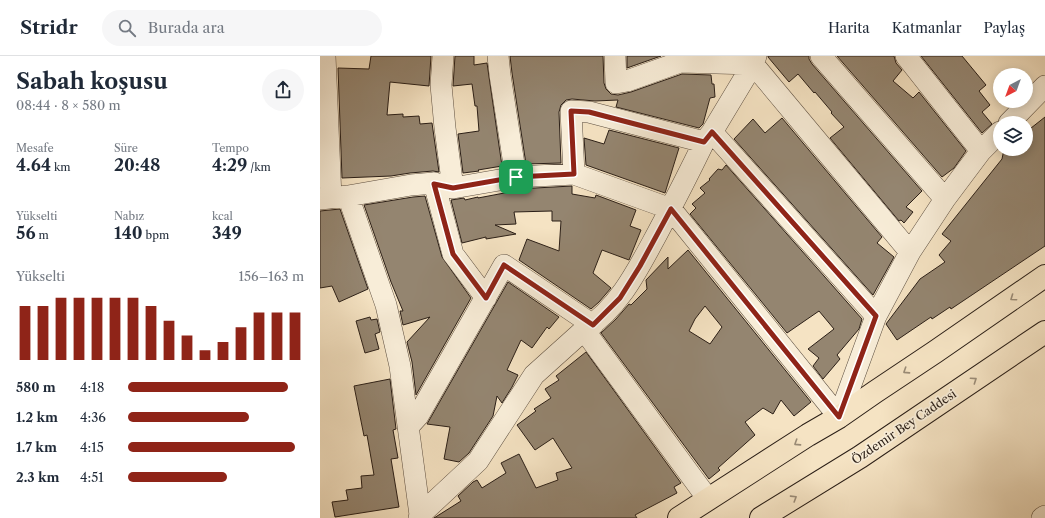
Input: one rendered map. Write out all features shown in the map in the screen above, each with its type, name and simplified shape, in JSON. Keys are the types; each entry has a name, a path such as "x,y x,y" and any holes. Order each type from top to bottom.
{"main road":[{"path":"679,518 839,417 1045,276"},
{"name":"Özdemir Bey Caddesi","path":"761,518 860,457 1045,332"}],"street":[{"path":"324,56 333,198 386,304 400,366 421,517"},
{"path":"443,56 441,85 444,121 444,186 453,254 486,298"},
{"path":"498,56 516,177"},
{"path":"615,56 616,83 627,81 680,62 754,60"},
{"path":"821,56 944,199"},
{"path":"906,56 981,151"},
{"path":"421,517 478,461 534,375 589,328 620,298 640,266 708,137 754,60"},
{"path":"754,60 910,252"},
{"path":"1016,116 1045,86"},
{"path":"574,174 571,111 589,112 708,137 876,316"},
{"path":"839,417 876,316 910,252 944,199 981,151 993,139"},
{"path":"333,198 411,185 444,186 516,177 574,174 671,209 839,417"},
{"path":"408,427 418,416 504,265 589,328 708,499"}],"building":[{"path":"371,56 431,56 429,86 390,82 387,115 403,114 403,117 419,116 420,124 432,123 439,172 433,171 391,176 342,178 338,68 369,69"},
{"path":"455,56 474,56 474,65 487,63 502,166 463,173 458,134 479,131 477,106 475,106 472,84 453,86"},
{"path":"510,56 603,56 604,83 606,89 611,94 618,95 631,92 682,74 711,75 712,84 714,84 715,97 710,98 703,124 699,128 616,107 618,100 566,100 561,105 559,112 561,163 526,164"},
{"path":"627,56 661,56 627,68"},
{"path":"768,56 809,56 812,64 922,191 906,207 913,212 904,223 901,220 899,221 830,138 844,127 831,113 832,112 798,74 789,82"},
{"path":"837,56 894,56 896,63 902,70 893,81 913,98 919,92 966,151 954,168 942,177"},
{"path":"921,56 962,56 986,85 979,91 990,105 982,112 992,124 982,133"},
{"path":"1045,117 1045,246 951,309 950,307 932,319 931,317 897,340 886,324 920,279 945,262 939,255 951,241 942,234 1002,159 1003,156 1033,156 1033,126"},
{"path":"782,118 882,237 877,243 894,257 873,295 734,139 753,119 765,133"},
{"path":"609,130 679,148 665,193 586,165 584,138 604,144"},
{"path":"726,165 862,319 859,329 837,355 840,359 823,379 813,366 819,358 808,349 834,329 819,311 787,333 690,214 696,208 692,204 705,193 700,188 710,180 709,179 718,169 722,170"},
{"path":"572,186 572,194 595,198 596,195 636,210 630,226 641,230 629,260 602,250 593,273 611,288 591,309 519,260 527,239 559,251 561,221 552,221 552,211 514,212 516,224 495,225 516,234 486,239 486,237 462,243 451,200 478,198 515,191 515,189"},
{"path":"425,196 442,257 471,298 416,395 412,362 407,342 430,317 403,325 400,311 403,311 391,282 364,205"},
{"path":"340,209 368,289 339,302 332,286 320,288 320,211"},
{"path":"688,250 811,402 794,416 781,400 773,414 763,408 745,422 755,435 718,468 720,470 709,479 601,333 629,304 631,305 647,289 646,280 668,257 668,269","holes":["705,306 722,327 710,344 689,331 695,319"]},
{"path":"508,282 559,317 549,329 547,327 532,348 521,340 507,370 518,375 502,403 497,396 493,416 469,453 459,462 444,459 450,427 427,424"},
{"path":"370,317 371,320 377,319 380,332 375,334 379,349 365,353 356,321"},
{"path":"586,352 681,483 674,487 677,493 635,515 637,518 434,518 461,501 458,496 473,482 477,480 482,488 506,473 501,463 519,454 536,488 558,480 556,473 572,468 553,438 535,450 517,425 536,411 534,409 551,398 545,389 559,380 556,376"},
{"path":"390,379 396,429 393,430 398,458 391,459 399,507 335,517 332,502 348,500 346,490 362,488 361,476 374,475 367,435 364,436 354,386"}],"route":[{"path":"571,111 589,112 704,142 712,132 876,316 839,417 671,209 640,266 620,298 593,325 504,265 486,298 453,254 434,184 453,188 516,177 574,174 571,111"}]}
